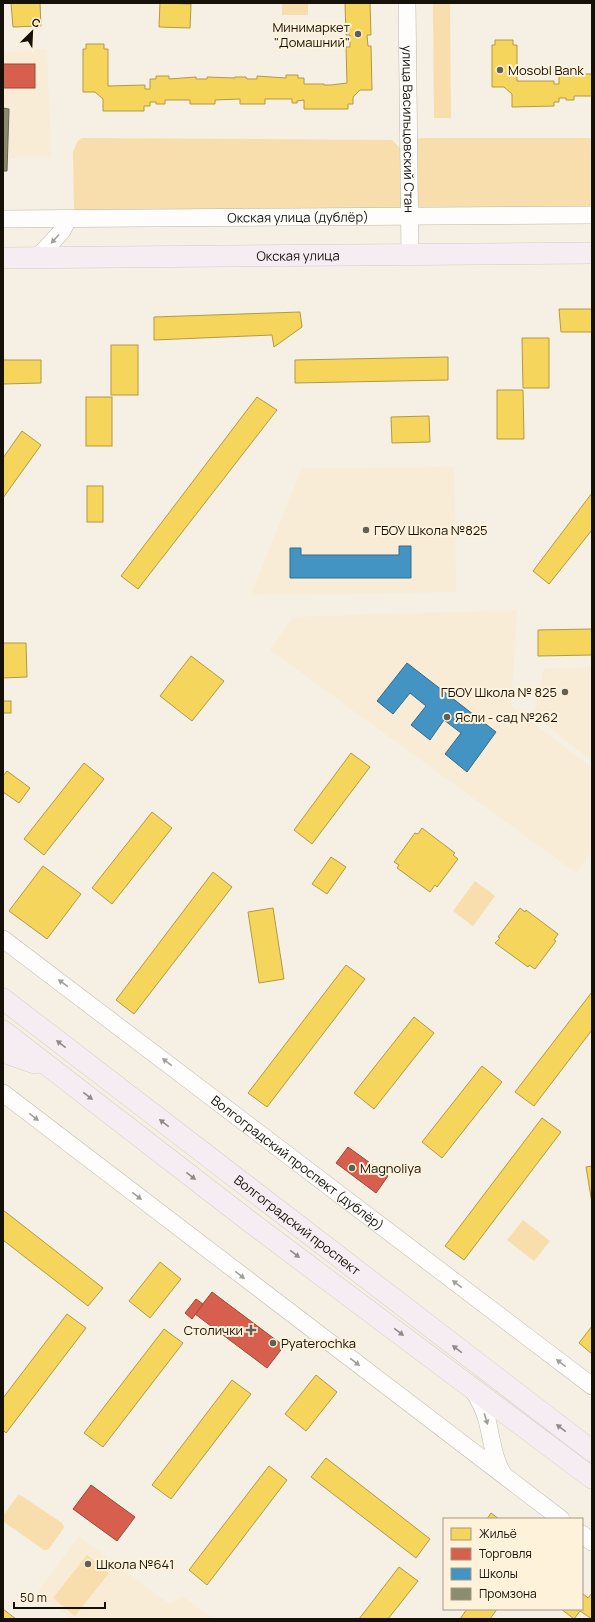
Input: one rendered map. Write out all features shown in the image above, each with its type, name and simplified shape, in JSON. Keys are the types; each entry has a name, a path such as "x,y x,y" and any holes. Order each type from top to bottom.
{"main road":[{"name":"Окская улица","path":"3,258 592,253"},
{"name":"Волгоградский проспект","path":"3,999 457,1349 592,1451"},
{"name":"Волгоградский проспект","path":"3,1031 249,1221 469,1384 592,1478"},
{"path":"3,1052 58,1072"}],"street":[{"name":"улица Васильцовский Стан","path":"407,3 410,255"},
{"name":"Окская улица (дублёр)","path":"3,219 592,215"},
{"path":"38,257 62,231 68,219"},
{"name":"Волгоградский проспект (дублёр)","path":"3,939 592,1386"},
{"path":"3,1093 561,1518"},
{"path":"469,1384 482,1404 496,1460 504,1476"},
{"path":"583,1535 592,1542"}],"shaded area":[{"path":"282,3 308,3 308,15 282,15"},
{"path":"433,3 450,3 451,118 434,118"},
{"path":"47,49 51,157 8,158 7,171 3,171 3,52"},
{"path":"82,138 392,140 400,148 402,202 396,211 78,213 74,208 73,151 78,141"},
{"path":"592,138 592,208 418,206 414,143 417,139"},
{"name":"ГБОУ Школа №825","path":"454,467 456,592 251,595 302,468"},
{"path":"517,610 511,706 592,768 592,852 576,873 270,650 293,617"},
{"name":"ГБОУ Школа № 825","path":"592,667 592,761 534,715 544,669"},
{"path":"475,881 495,896 473,926 453,911"},
{"path":"523,1220 550,1241 534,1261 507,1240"},
{"path":"18,1495 22,1496 62,1523 64,1527 63,1529 48,1550 44,1550 4,1522 3,1516"},
{"name":"Школа №641","path":"79,1536 169,1604 182,1596 213,1619 72,1619 37,1593"},
{"path":"87,1555 109,1573 75,1616 53,1598"}],"building: Жильё":[{"path":"11,3 40,3 41,26 13,27"},
{"path":"160,3 191,4 190,28 159,27"},
{"path":"345,3 370,3 371,35 367,35 368,46 371,46 372,90 360,90 353,97 353,104 348,104 348,109 304,109 304,100 297,101 297,103 292,103 292,99 265,99 265,104 240,104 240,99 215,100 215,104 190,104 190,100 165,100 165,104 150,102 150,106 144,106 144,111 103,111 103,99 95,92 83,92 83,49 86,49 86,44 104,44 104,49 108,49 108,86 145,85 145,89 150,89 150,79 156,79 156,76 169,76 169,79 196,77 196,79 207,79 207,77 246,77 247,79 257,79 257,76 286,78 286,75 298,75 298,78 304,78 304,84 331,85 347,83 346,47 350,47 350,35 346,35"},
{"path":"495,40 513,40 513,45 517,45 517,81 554,81 554,84 559,84 559,75 565,75 565,72 592,74 592,96 574,96 574,100 559,98 559,102 554,102 554,106 512,107 512,94 504,87 492,87 492,45 495,45"},
{"path":"559,309 592,309 592,332 561,332"},
{"path":"300,312 302,327 274,347 272,335 154,340 154,317"},
{"path":"522,338 549,338 549,388 523,388"},
{"path":"111,345 138,345 138,395 111,395"},
{"path":"448,357 448,380 295,383 295,360"},
{"path":"3,360 41,360 41,383 3,384"},
{"path":"497,390 523,390 524,439 497,439"},
{"path":"86,397 112,397 112,446 86,446"},
{"path":"257,397 277,410 138,589 121,576"},
{"path":"429,416 430,442 392,443 391,417"},
{"path":"22,431 41,445 3,498 3,458"},
{"path":"87,486 103,486 103,522 87,522"},
{"path":"592,493 592,530 549,584 533,571"},
{"path":"592,629 592,655 538,656 538,630"},
{"path":"3,643 26,643 27,677 3,678"},
{"path":"191,656 224,681 192,721 160,696"},
{"path":"3,701 11,701 11,713 3,713"},
{"path":"351,753 370,767 312,844 294,830"},
{"path":"84,763 104,779 44,855 24,839"},
{"path":"7,771 30,788 19,803 3,792 3,776"},
{"path":"152,812 172,828 112,904 92,888"},
{"path":"422,828 455,853 453,855 458,859 437,887 435,885 430,892 397,868 399,865 394,862 415,833 418,834"},
{"path":"331,857 346,867 327,894 312,884"},
{"path":"43,866 81,894 47,939 9,911"},
{"path":"213,872 232,887 134,1014 116,1000"},
{"path":"273,908 284,979 259,983 248,912"},
{"path":"520,908 525,912 526,910 558,934 554,940 556,941 535,969 529,965 528,967 495,943"},
{"path":"346,965 365,979 267,1107 248,1093"},
{"path":"592,992 592,1030 534,1106 515,1092"},
{"path":"414,1017 434,1033 374,1109 354,1093"},
{"path":"482,1066 502,1082 442,1158 422,1142"},
{"path":"542,1118 561,1132 464,1260 445,1246"},
{"path":"592,1166 592,1203 586,1167"},
{"path":"3,1210 103,1288 88,1306 3,1240"},
{"path":"160,1262 181,1279 150,1318 129,1301"},
{"path":"67,1314 86,1328 6,1433 3,1430 3,1398"},
{"path":"592,1326 592,1354 579,1343"},
{"path":"164,1329 183,1343 103,1447 84,1433"},
{"path":"316,1375 337,1392 306,1431 285,1414"},
{"path":"232,1380 251,1394 171,1499 152,1485"},
{"path":"326,1458 430,1539 416,1558 311,1477"},
{"path":"269,1466 287,1480 207,1585 189,1570"},
{"path":"491,1513 498,1518 488,1518"},
{"path":"399,1567 418,1581 388,1619 359,1619"},
{"path":"592,1593 592,1619 580,1611 574,1619 562,1610 583,1610 583,1594 588,1598"},
{"path":"3,1609 16,1619 3,1619"},
{"path":"466,1610 496,1610 490,1619 460,1619"}],"building: Торговля":[{"path":"3,64 35,64 35,88 3,88"},
{"path":"348,1147 388,1176 376,1193 336,1163"},
{"path":"212,1292 284,1346 267,1368 195,1314"},
{"path":"196,1299 203,1304 192,1319 185,1313"},
{"path":"91,1485 135,1517 117,1541 73,1509"}],"building: Школы":[{"path":"399,546 411,546 411,578 290,578 290,548 301,548 301,555 399,555"},
{"name":"Ясли - сад №262","path":"407,663 496,732 467,772 445,754 461,733 444,720 430,740 411,725 426,706 410,693 393,714 377,701"}],"building: Промзона":[{"path":"3,108 9,109 7,171 3,171"}],"place":[{"name":"Минимаркет \"Домашний\"","path":"358,34"},
{"name":"Mosobl Bank","path":"500,70"},
{"name":"ГБОУ Школа №825","path":"366,530"},
{"name":"ГБОУ Школа № 825","path":"565,692"},
{"name":"Ясли - сад №262","path":"447,717"},
{"name":"Magnoliya","path":"352,1168"},
{"name":"Столички","path":"251,1330"},
{"name":"Pyaterochka","path":"273,1343"},
{"name":"Школа №641","path":"88,1564"}]}
